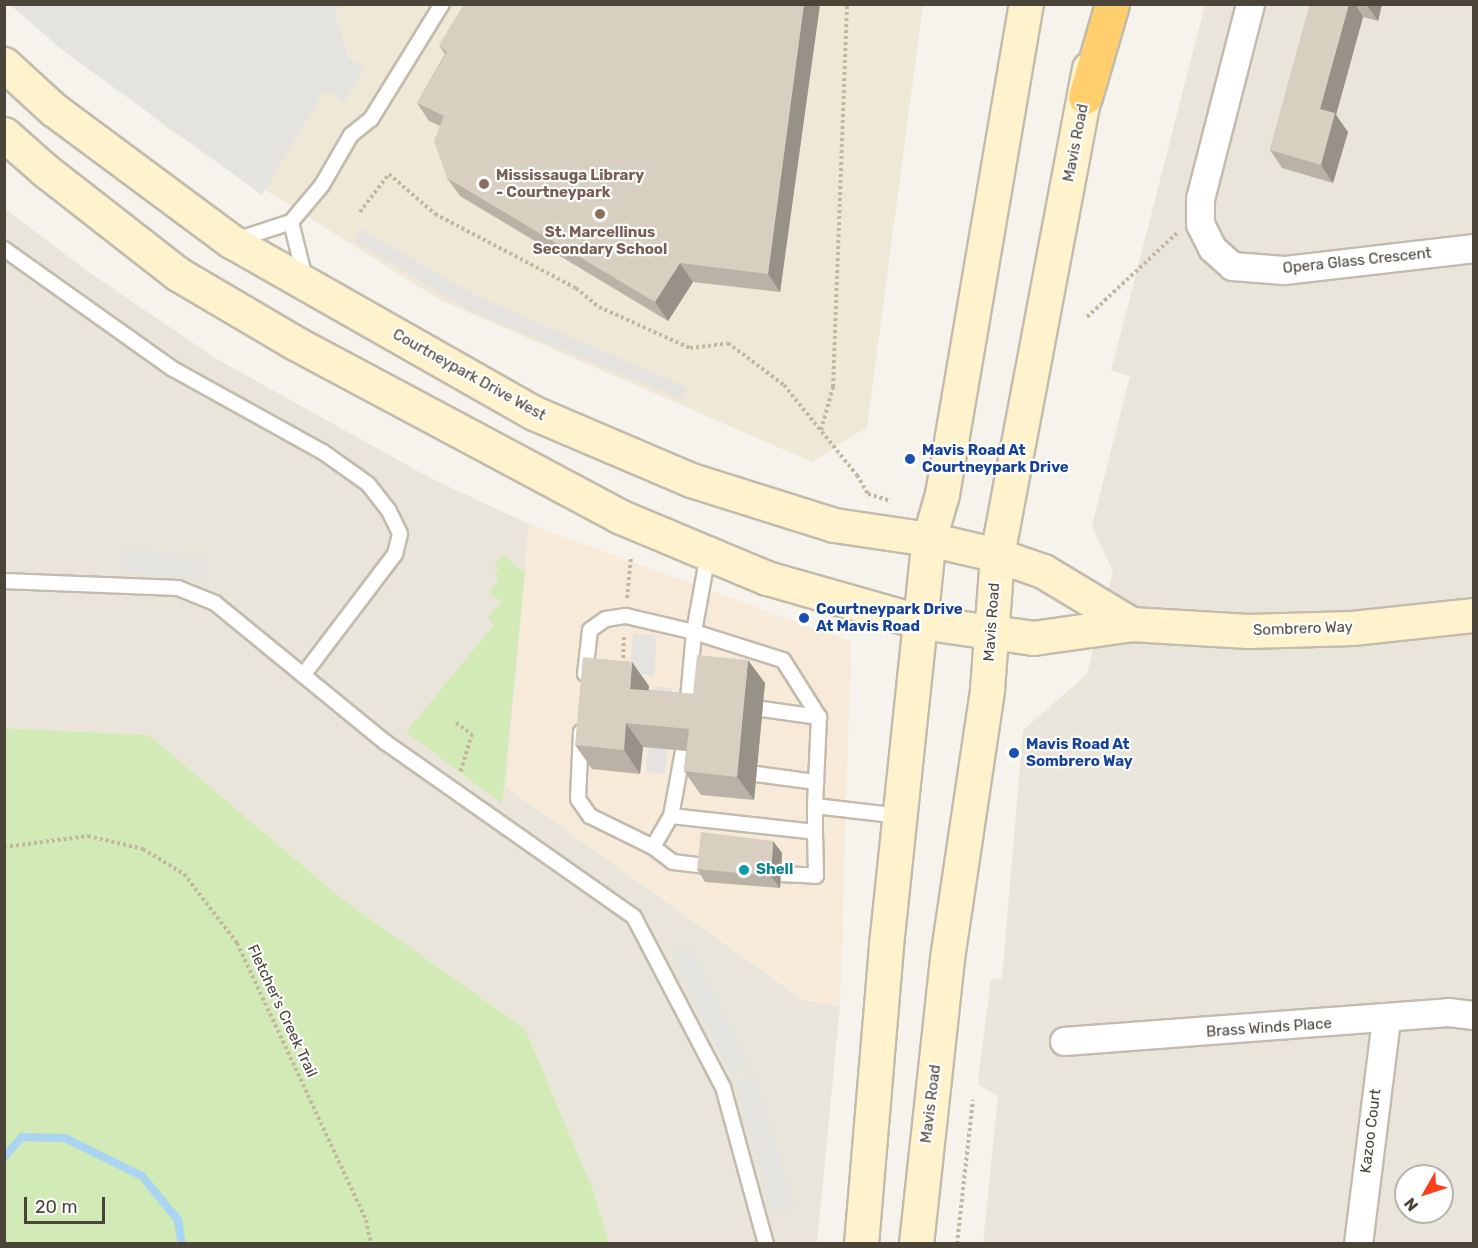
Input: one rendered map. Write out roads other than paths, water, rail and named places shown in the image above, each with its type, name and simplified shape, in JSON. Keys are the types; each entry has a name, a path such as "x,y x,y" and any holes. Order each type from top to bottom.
{"highway":[{"path":"1085,97 1112,4"}],"main road":[{"path":"861,1244 901,816 930,539 942,494 1026,4"},
{"name":"Mavis Road","path":"916,1244 947,958 992,634 997,555 1085,97 1099,4"},
{"name":"Courtneypark Drive West","path":"4,64 53,109 231,241 534,413 691,480 834,525 930,539 997,555"},
{"path":"4,134 46,171 188,280 297,344 621,517 767,578 921,622"},
{"name":"Sombrero Way","path":"997,555 1043,571 1131,624"},
{"name":"Sombrero Way","path":"921,622 992,634 1033,638 1131,624 1248,631 1352,628 1473,615"}],"street":[{"name":"Opera Glass Crescent","path":"1250,4 1200,199 1200,224 1212,248 1232,266 1284,270 1473,249"},
{"name":"Brass Winds Place","path":"1064,1041 1386,1019 1448,1012 1473,1015"},
{"name":"Kazoo Court","path":"1358,1244 1386,1019"}],"lane":[{"path":"231,241 291,222 322,185 351,135 371,118 442,4"},
{"path":"291,222 307,286"},
{"path":"4,249 173,369 323,452 368,484 390,511 400,534 395,554 303,675"},
{"path":"686,716 693,701 694,632 708,554"},
{"path":"4,581 178,588 215,603 385,742 634,917 723,1087 766,1244"},
{"path":"584,695 590,630 606,619 626,616 694,632 783,660 819,717 815,806 816,876 780,874"},
{"path":"762,709 819,717"},
{"path":"582,717 578,799 590,816 653,847 673,862 707,866"},
{"path":"653,847 671,816 686,767 683,751"},
{"path":"756,774 816,782"},
{"path":"815,806 901,816"},
{"path":"671,816 815,832"}],"waterway":[{"path":"4,1157 22,1137 65,1138 142,1176 178,1220 182,1244"}],"place":[{"name":"Mississauga Library - Courtneypark","path":"484,184"},
{"name":"St. Marcellinus Secondary School","path":"600,214"},
{"name":"Mavis Road At Courtneypark Drive","path":"910,459"},
{"name":"Courtneypark Drive At Mavis Road","path":"804,618"},
{"name":"Mavis Road At Sombrero Way","path":"1014,753"},
{"name":"Shell","path":"744,870"}]}
